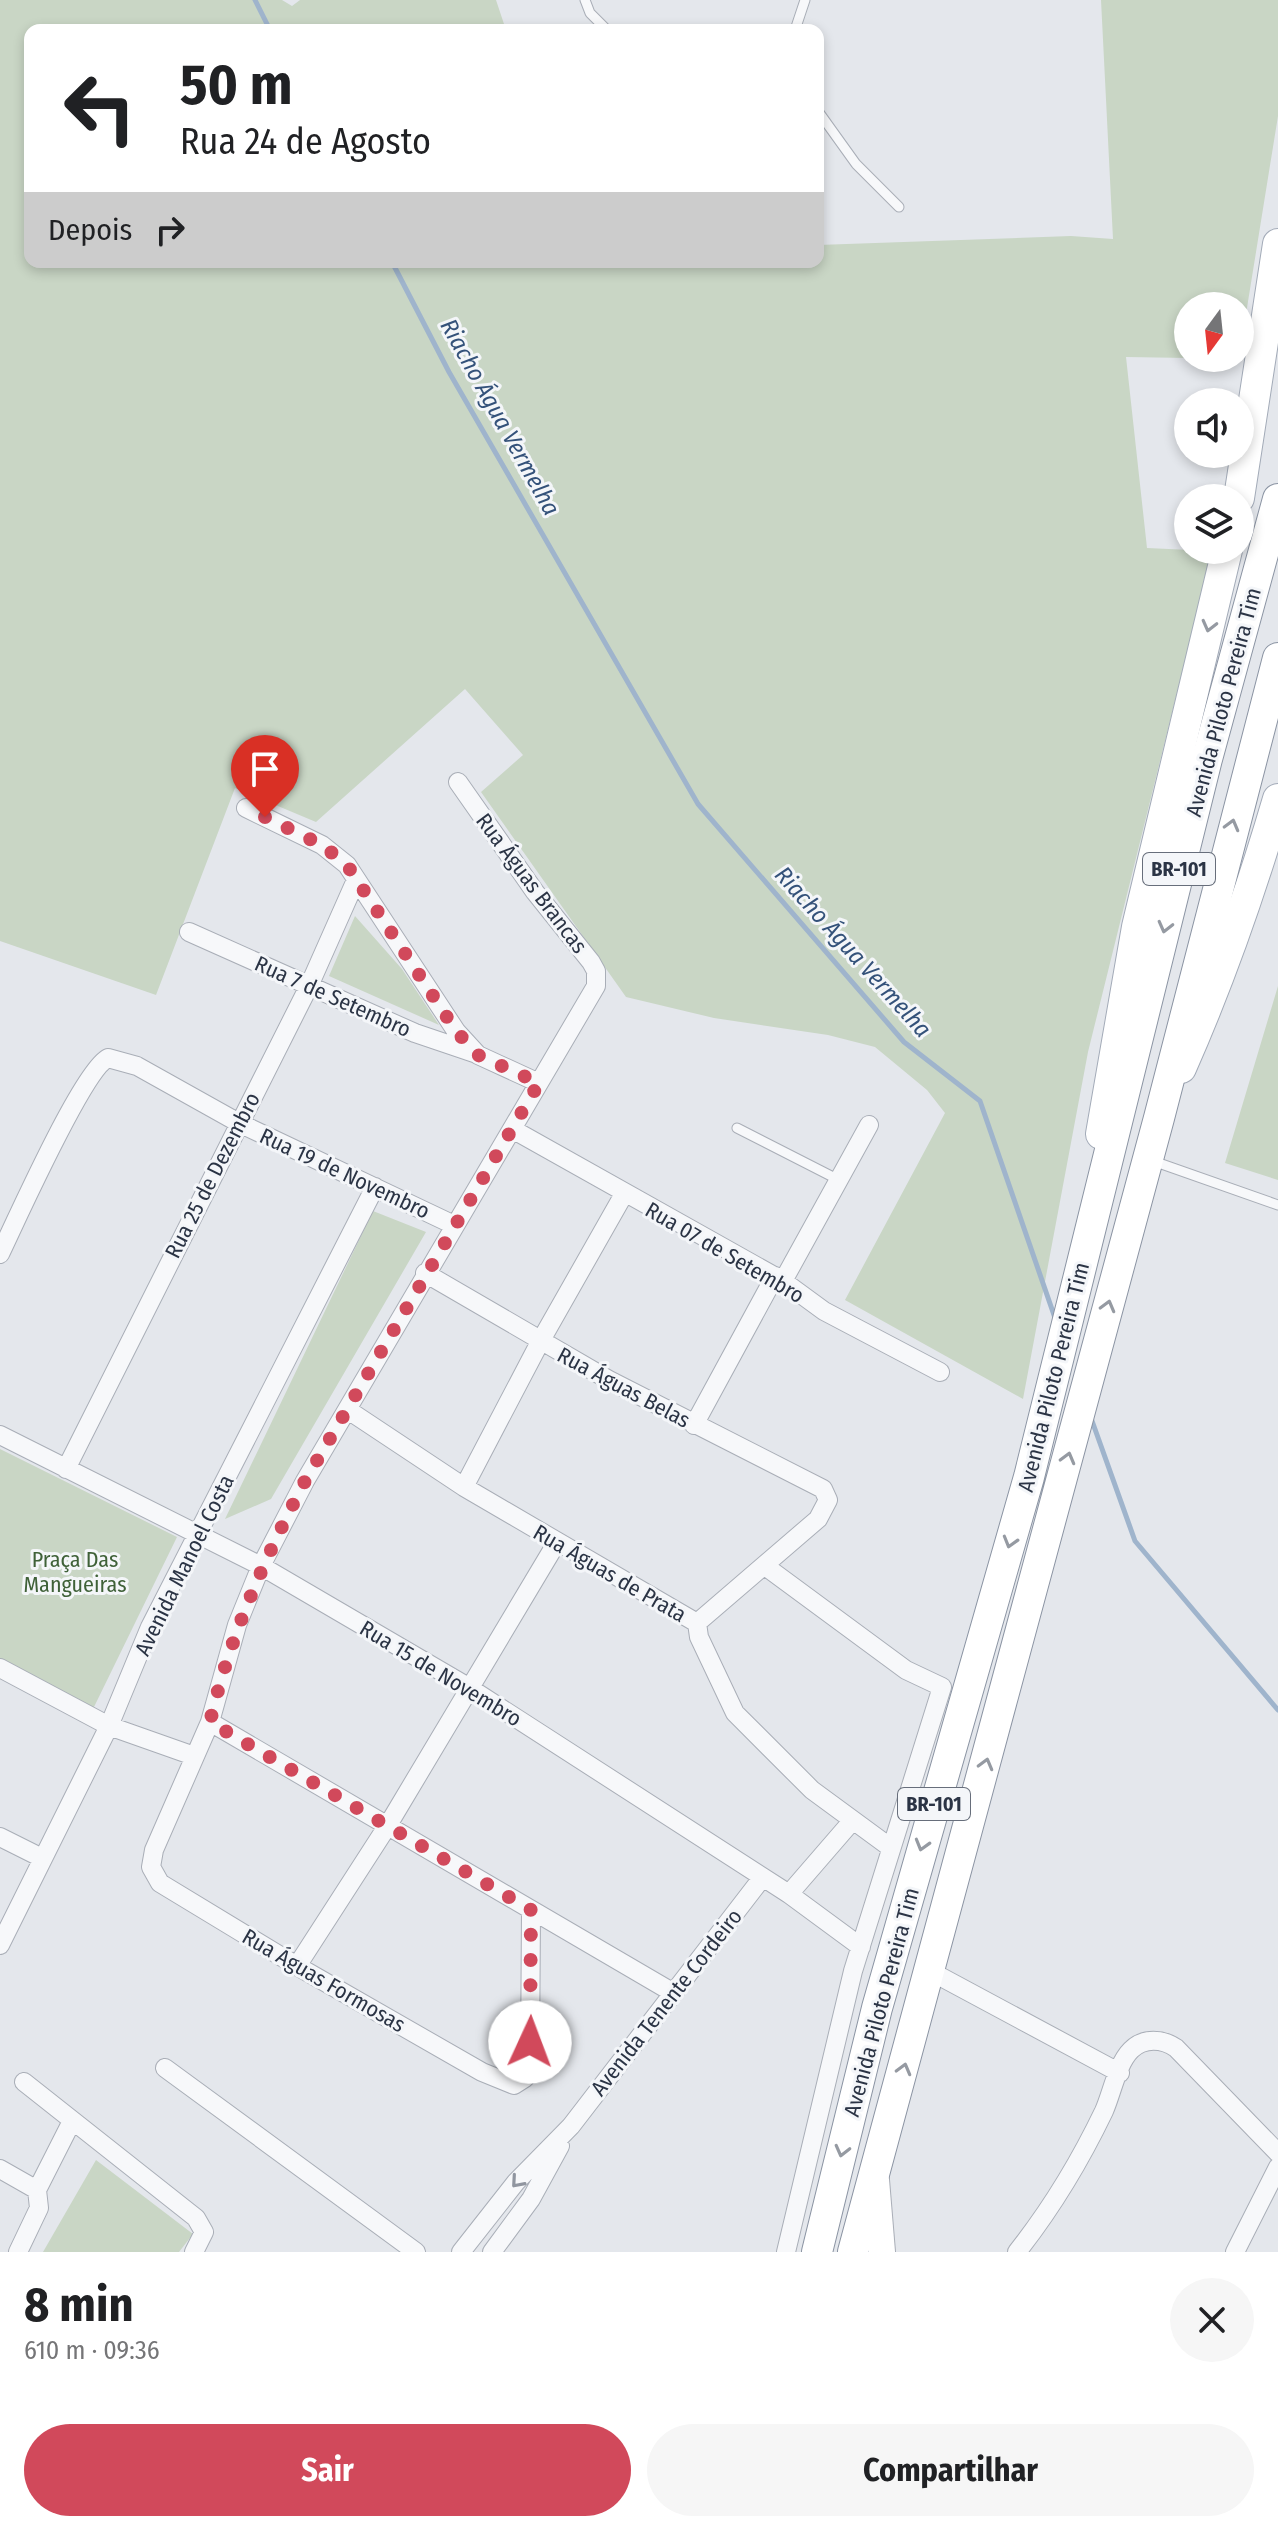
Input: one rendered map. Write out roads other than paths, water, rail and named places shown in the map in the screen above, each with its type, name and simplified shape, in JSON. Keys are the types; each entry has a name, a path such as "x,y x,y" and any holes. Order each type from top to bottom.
{"main road":[{"path":"1241,484 1278,244"},
{"name":"Avenida Piloto Pereira Tim","path":"817,2252 877,2008 1029,1477 1207,759 1278,499"},
{"path":"1086,1241 1137,927 1224,564"},
{"name":"Avenida Piloto Pereira Tim","path":"853,2252 1159,1118 1278,658"},
{"path":"1159,1118 1211,1000 1254,881 1278,799"},
{"path":"876,2171 882,2252"}],"street":[{"name":"Rua Águas Brancas","path":"458,782 535,892 596,971 596,986 539,1083"},
{"path":"246,808 322,845 347,865 456,1031 478,1055"},
{"name":"Rua 25 de Dezembro","path":"66,1469 309,986 356,880"},
{"name":"Rua 7 de Setembro","path":"189,932 415,1033 478,1055 539,1083"},
{"name":"Rua 19 de Novembro","path":"0,1254 78,1098 97,1067 108,1058 137,1066 239,1123 454,1225"},
{"path":"0,1668 109,1726 194,1756 210,1722 237,1625 261,1566 305,1481 539,1083"},
{"path":"694,1425 869,1125"},
{"name":"Rua 07 de Setembro","path":"512,1129 779,1278 824,1311 940,1372"},
{"name":"Avenida Manoel Costa","path":"0,1945 109,1726 150,1627 375,1187"},
{"path":"464,1487 540,1342 624,1194"},
{"name":"Rua Águas Belas","path":"425,1273 540,1342 694,1425 802,1476 826,1494 828,1500 818,1519 765,1566"},
{"name":"Rua Águas de Prata","path":"348,1410 464,1487 697,1623 699,1637 735,1713 812,1790 891,1848"},
{"name":"Rua 15 de Novembro","path":"0,1435 261,1566 468,1687 789,1894 861,1947"},
{"path":"297,1966 388,1825 557,1542"},
{"path":"697,1623 765,1566 906,1670 942,1687 861,1947 786,2252"},
{"path":"210,1722 672,1992"},
{"name":"Rua Águas Formosas","path":"194,1756 151,1859 153,1875 160,1883 482,2072 514,2085 525,2078 530,2060 531,1910"},
{"path":"789,1894 853,1820"},
{"path":"0,1837 42,1858"},
{"name":"Avenida Tenente Cordeiro","path":"461,2252 516,2182 571,2126 762,1878"},
{"path":"930,1971 1120,2073"},
{"path":"1017,2252 1053,2202 1113,2091 1132,2048 1149,2040 1166,2042 1185,2057 1278,2153"},
{"path":"165,2068 416,2252"},
{"path":"24,2082 203,2225 204,2232 194,2252"},
{"path":"18,2252 39,2208 37,2190 72,2121"},
{"name":"Avenida Tenente Cordeiro","path":"492,2252 531,2199 571,2126"},
{"path":"1235,2252 1278,2167"},
{"path":"0,2169 37,2190"}],"lane":[{"path":"585,0 590,13 601,24"},
{"path":"797,24 805,0"},
{"path":"824,119 856,164 899,207"},
{"path":"737,1128 839,1180"},
{"path":"1148,1159 1278,1205"}],"waterway":[{"name":"Riacho Água Vermelha","path":"255,0 267,24"},
{"name":"Riacho Água Vermelha","path":"395,268 449,372 698,804 904,1042 980,1101 1055,1318"},
{"name":"Riacho Água Vermelha","path":"1091,1418 1135,1541 1278,1710"}],"park label":[{"name":"Praça Das Mangueiras","path":"75,1572"}]}
